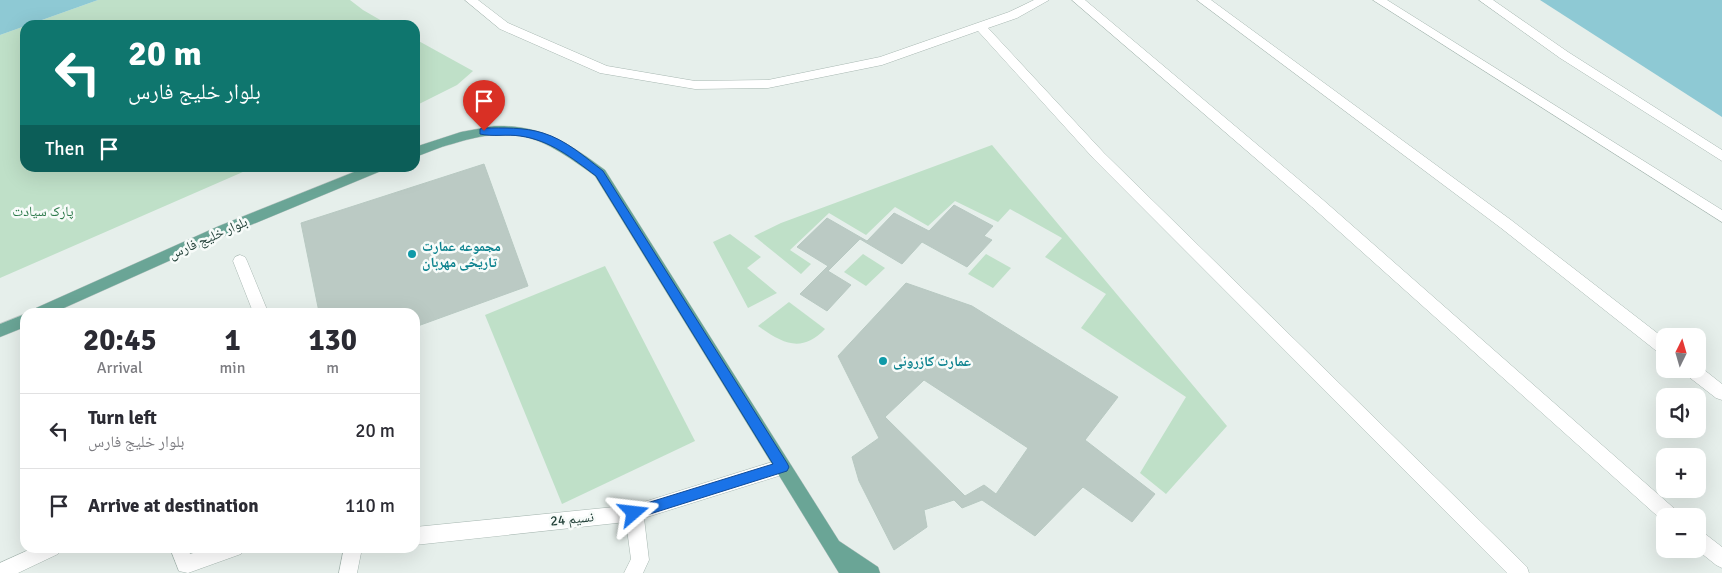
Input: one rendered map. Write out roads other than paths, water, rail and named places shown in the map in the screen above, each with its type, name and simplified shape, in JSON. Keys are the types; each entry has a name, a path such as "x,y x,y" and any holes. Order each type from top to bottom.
{"main road":[{"path":"420,150 448,138 484,131 518,132 542,136 569,150 600,173 849,573"},
{"name":"بلوار خلیج فارس","path":"50,308 224,230 366,172"},
{"path":"0,331 20,322"},
{"path":"830,544 871,573"}],"street":[{"path":"471,0 504,26 604,70 695,85 768,84 882,61 1012,15 1043,0"},
{"path":"1078,0 1317,203 1661,508"},
{"path":"1204,0 1506,224 1656,341"},
{"path":"1379,0 1722,217"},
{"path":"1485,0 1564,55 1722,156"},
{"path":"980,26 1099,156 1520,573"},
{"path":"240,261 260,308"},
{"path":"1703,378 1722,393"},
{"name":"نسیم 24","path":"420,535 634,513 782,467"},
{"path":"633,573 640,560 634,513"},
{"path":"1706,546 1722,559"},
{"path":"0,572 41,553"},
{"path":"181,553 185,565 221,553"},
{"path":"348,573 352,553"}],"water":[{"path":"0,0 98,0 42,20 20,20 20,28 0,35"},
{"path":"1540,0 1722,0 1722,117"}],"place":[{"name":"مجموعه عمارت تاریخی مهربان","path":"412,254"},
{"name":"عمارت کازرونی","path":"883,361"}],"park label":[{"name":"پارک سیادت","path":"43,211"}]}
